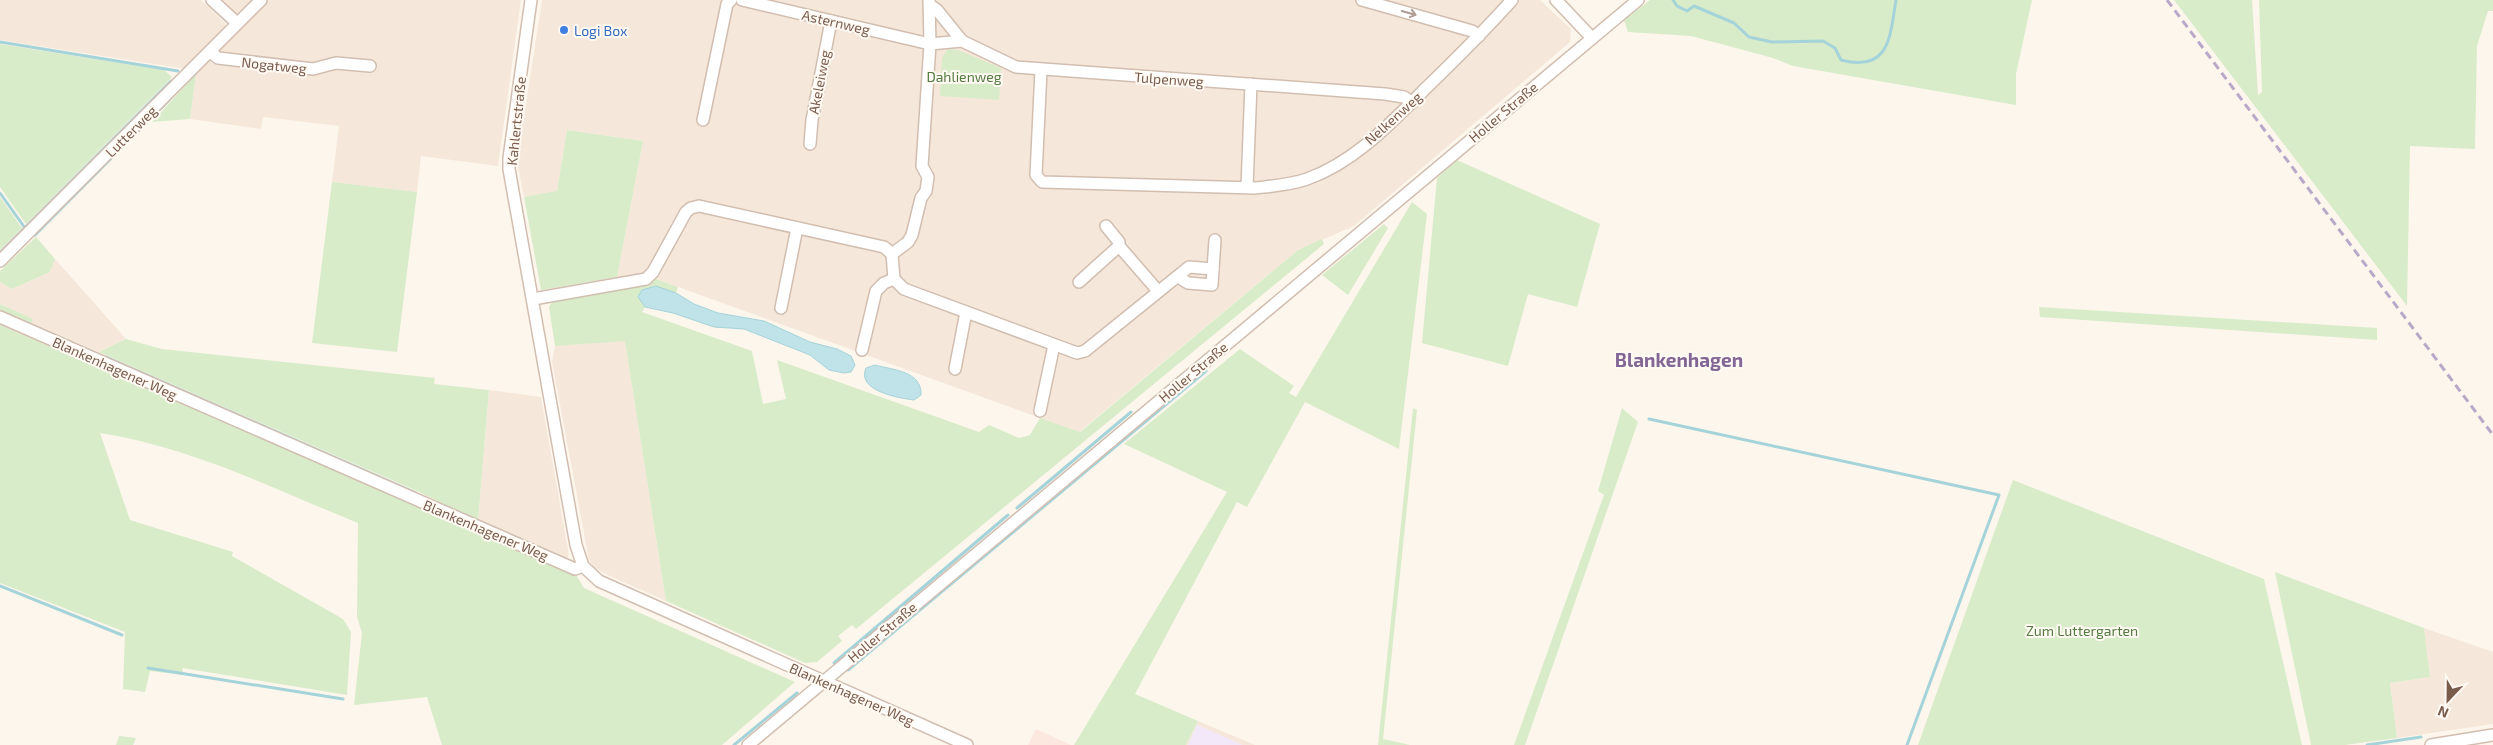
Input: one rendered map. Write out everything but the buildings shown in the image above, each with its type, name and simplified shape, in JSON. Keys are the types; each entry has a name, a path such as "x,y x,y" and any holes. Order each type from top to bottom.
{"street":[{"path":"212,0 237,23"},
{"name":"Lutterweg","path":"0,261 260,0"},
{"name":"Kahlertstraße","path":"531,0 509,158 533,300 543,322 543,353 576,545 583,566"},
{"path":"703,120 727,4 730,0"},
{"name":"Asternweg","path":"742,0 930,44"},
{"path":"1362,0 1472,31 1479,36"},
{"name":"Nelkenweg","path":"1041,70 1036,176 1042,182 1247,187 1284,185 1308,179 1337,165 1392,122 1479,36 1512,0"},
{"path":"1556,0 1592,38"},
{"name":"Holler Straße","path":"748,745 822,681 1638,0"},
{"path":"929,3 962,41"},
{"path":"892,254 908,242 912,235 921,198 926,191 928,177 922,166 930,44 929,3"},
{"name":"Akeleiweg","path":"810,144 812,120 831,21"},
{"path":"930,44 962,41"},
{"name":"Tulpenweg","path":"962,41 1005,64 1041,70 1385,94 1404,97 1412,103"},
{"name":"Nogatweg","path":"210,52 218,58 312,70 336,63 370,66"},
{"path":"1247,187 1251,84"},
{"path":"533,300 646,279 653,272 686,212 691,208 699,206 884,247 892,254 894,279 904,289 1077,353 1085,351 1189,267 1213,269"},
{"path":"1106,226 1120,242 1119,246 1158,291"},
{"path":"781,308 797,228"},
{"path":"1178,277 1188,282 1212,285 1215,240"},
{"path":"1079,282 1119,246"},
{"path":"862,350 876,291 884,283 894,279"},
{"path":"954,369 966,312"},
{"name":"Blankenhagener Weg","path":"0,317 576,569 583,566 599,581 967,745"},
{"path":"1040,411 1054,345"},
{"path":"2431,745 2493,736"}],"shaded area":[{"path":"0,0 201,0 225,23 225,29 186,69 0,40"},
{"path":"220,0 253,0 239,14 235,14"},
{"path":"269,0 521,0 498,166 421,156 417,192 332,182 339,126 263,117 261,129 190,119 196,74"},
{"path":"542,0 1540,0 1571,29 1570,42 1354,226 1298,250 1079,432 656,279 649,285 620,289 617,277 643,141 567,130 557,192 524,197 517,162"},
{"path":"55,259 126,339 99,352 31,323 32,319 0,304 0,282 12,289 50,272"},
{"path":"625,340 666,601 603,573 594,567 589,560 552,362 555,346"},
{"path":"489,390 541,397 569,555 566,559 478,521"},
{"path":"2424,628 2493,652 2493,724 2397,738 2390,683 2430,677"},
{"path":"1198,721 1255,745 1186,745"},
{"path":"1197,725 1243,745 1188,745"},
{"path":"1036,729 1071,745 1028,745"}],"green space":[{"path":"1650,0 2032,0 2016,74 2016,105 1793,66 1773,58 1691,36 1628,32 1624,20"},
{"path":"2174,0 2252,0 2258,95 2262,92 2259,0 2493,0 2493,11 2488,11 2477,46 2475,149 2410,146 2407,306"},
{"path":"0,44 164,70 172,77 26,224 0,187"},
{"name":"Dahlienweg","path":"948,49 958,50 1001,68 999,100 940,96 942,58"},
{"path":"196,74 190,119 152,122"},
{"path":"567,130 643,141 617,277 541,290 524,197 557,191"},
{"path":"1457,160 1600,224 1577,307 1528,294 1508,366 1422,343 1437,178"},
{"path":"332,182 417,192 397,352 312,343"},
{"path":"0,197 22,228 0,250"},
{"path":"1412,202 1427,214 1399,449 1305,402 1247,507 1237,502 1135,694 1198,721 1186,745 1074,745 1227,492 1124,444 1240,349 1294,386 1289,393 1296,397"},
{"path":"1384,224 1388,228 1348,295 1322,275"},
{"path":"36,237 55,259 50,272 12,289 0,282 0,271"},
{"path":"1322,239 1324,244 856,629 852,625 838,636 842,641 817,662 805,663 666,601 625,341 555,346 549,307 552,302 649,285 656,279 678,287 676,293 656,287 638,297 645,307 642,312 752,351 763,404 786,399 777,360 979,432 989,425 1019,438 1030,435 1040,418 1080,432 1298,250"},
{"path":"0,304 33,319 31,323 0,310"},
{"path":"2039,307 2377,328 2377,340 2040,317"},
{"path":"0,325 575,573 584,588 795,682 722,745 442,745 427,697 354,705 362,633 357,617 358,523 263,483 199,459 134,439 100,433 130,520 233,552 232,556 343,619 351,632 347,695 182,668 184,675 150,671 145,692 123,689 125,632 0,583"},
{"path":"126,339 162,349 435,378 434,384 489,390 478,521 417,491 99,352"},
{"path":"1413,408 1417,410 1383,739 1410,745 1378,745"},
{"path":"1622,408 1638,422 1525,745 1514,745 1604,495 1598,491"},
{"name":"Zum Luttergarten","path":"2013,480 2264,579 2302,745 1918,745"},
{"path":"2275,572 2424,628 2430,677 2390,683 2397,738 2345,745 2311,745"},
{"path":"119,736 136,738 133,745 116,745"}],"water":[{"path":"656,286 676,293 694,304 718,313 764,321 810,342 837,349 851,356 855,365 851,372 844,373 829,370 810,355 744,329 714,327 673,313 645,307 638,297 642,290"},
{"path":"875,365 898,370 912,376 920,387 921,395 914,400 907,399 873,388 867,382 865,376 866,368"}],"waterway":[{"path":"1673,0 1677,6 1687,11 1694,6 1734,23 1749,37 1772,42 1823,41 1835,48 1841,60 1857,63 1869,61 1878,56 1885,48 1892,26 1896,0"},
{"path":"0,42 178,71"},
{"path":"0,253 171,81"},
{"path":"35,235 170,99"},
{"path":"0,193 25,228"},
{"path":"106,357 416,493"},
{"path":"848,670 1206,371"},
{"path":"1017,508 1131,412"},
{"path":"1649,419 1999,495 1907,745"},
{"path":"834,663 1008,515"},
{"path":"0,586 122,635"},
{"path":"148,668 343,699"},
{"path":"734,745 797,693"},
{"path":"2367,745 2421,737"}],"railway":[{"path":"2167,0 2493,435"}],"place":[{"name":"Logi Box","path":"564,30"}],"district":[{"name":"Blankenhagen","path":"1679,359"}]}
